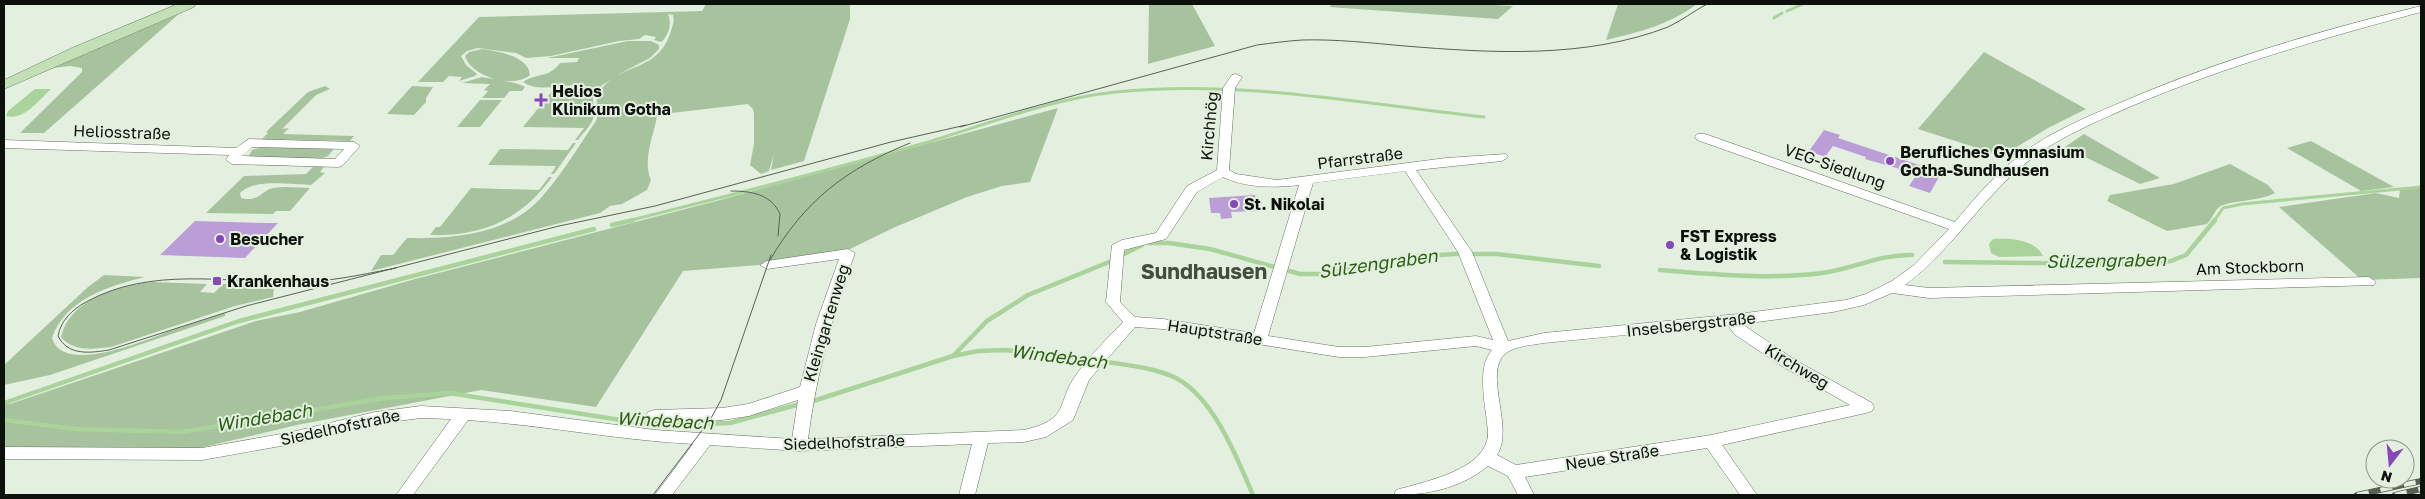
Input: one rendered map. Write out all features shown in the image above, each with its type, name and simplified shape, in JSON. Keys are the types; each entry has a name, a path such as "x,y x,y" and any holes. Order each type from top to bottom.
{"main road":[{"path":"4,84 86,47 190,4"}],"street":[{"name":"Inselsbergstraße","path":"1504,348 1544,338 1732,320 1840,305 1868,298 1892,288 1911,276 1934,256 1980,198 2010,168 2032,152 2094,118 2170,85 2286,46 2421,9"},
{"name":"Kirchhög","path":"1131,322 1113,302 1117,248 1127,243 1161,236 1192,189 1223,172 1229,91 1236,77"},
{"name":"VEG-Siedlung","path":"1701,137 1957,227"},
{"name":"Heliosstraße","path":"4,144 240,152 338,163 354,146 240,152"},
{"name":"Pfarrstraße","path":"1223,172 1240,179 1277,184 1446,162 1502,157"},
{"path":"1402,495 1446,481 1472,470 1488,458 1496,442 1490,381 1491,362 1497,352 1504,348 1466,254 1409,168"},
{"path":"1260,339 1307,181"},
{"name":"Kleingartenweg","path":"768,265 848,253 819,335 804,399 799,445"},
{"name":"Am Stockborn","path":"1892,288 1929,293 2369,282"},
{"name":"Kirchweg","path":"1732,320 1739,330 1790,364 1866,407"},
{"name":"Hauptstraße","path":"1131,322 1145,321 1339,352 1365,352 1476,341 1504,348"},
{"path":"967,495 982,437 1024,436 1052,427 1067,416 1082,378 1131,322"},
{"path":"654,416 722,414 804,399"},
{"name":"Neue Straße","path":"1514,472 1711,441 1866,407"},
{"name":"Siedelhofstraße","path":"4,452 195,454 292,438 384,416 421,412 510,417 605,431 799,445 982,437"},
{"path":"404,495 464,414"},
{"path":"663,495 706,439"},
{"path":"1711,441 1748,495"},
{"path":"1488,458 1514,472 1526,495"}],"shaded area":[{"path":"706,4 850,4 850,19 804,161 771,170 774,153 769,171 761,174 750,165 754,144 754,114 753,109 748,104 663,114 657,116 648,156 651,180 647,190 622,204 610,206 600,213 371,271 381,255 393,255 407,238 460,236 478,232 511,220 526,211 540,199 555,181 596,121 597,98 600,91 618,75 647,62 656,55 664,46 674,20 673,15 668,14 670,21 669,29 661,42 654,40 656,37 645,35 639,39 619,41 551,56 526,58 516,53 478,48 467,51 461,56 466,65 477,74 475,76 459,81 462,77 449,76 443,82 418,82 479,17 702,11"},
{"path":"1149,4 1192,4 1215,46 1148,64"},
{"path":"1333,4 1476,4 1513,6 1498,19 1329,7"},
{"path":"1618,4 1697,4 1665,23 1606,40"},
{"path":"179,14 44,133 20,133 82,72 82,68 70,66 54,68 55,66"},
{"path":"628,41 651,41 659,45 659,49 650,58 598,88 571,85 543,88 523,82 551,71 560,63 577,62 579,58 547,58"},
{"path":"482,49 504,53 518,59 524,63 530,75 523,79 504,81 484,75 475,70 465,56 469,52"},
{"path":"1984,52 2086,109 2048,128 2002,156 1918,129"},
{"path":"482,77 511,82 525,87 522,91 510,91 504,98 482,98 488,91 484,90 490,84 462,83"},
{"path":"325,86 330,89 316,95 282,129 289,128 283,134 354,136 350,141 262,139 268,133 266,132 308,92"},
{"path":"412,86 433,87 426,98 426,102 414,115 387,114"},
{"path":"579,87 593,91 594,116 578,140 575,140 584,128 523,127 553,90"},
{"path":"35,89 51,89 25,113 13,117 6,116 8,111"},
{"path":"480,100 502,100 480,127 457,127"},
{"path":"1058,108 1030,182 1002,186 967,197 893,228 846,251 759,265 683,271 596,407 481,390 297,425 191,450 4,448 4,401 10,404 256,321 300,312 415,279 720,200"},
{"path":"2084,134 2160,178 2140,184 2065,147"},
{"path":"2311,141 2394,187 2361,191 2287,148"},
{"path":"573,143 576,143 554,174 551,174 556,166 488,165 500,149 568,150"},
{"path":"266,146 332,148 333,150 328,156 320,159 249,156 252,150"},
{"path":"2230,164 2268,185 2275,193 2260,198 2222,205 2207,224 2167,231 2107,201 2110,195 2174,184"},
{"path":"313,167 324,167 320,172 325,173 311,185 254,185 240,193 241,198 252,199 274,188 310,188 290,211 276,211 273,214 206,213 244,176 306,174"},
{"path":"549,177 552,177 528,204 499,222 484,229 467,233 430,235 436,227 440,227 471,188 539,190"},
{"path":"2421,187 2421,278 2362,280 2279,207 2376,193 2399,198 2400,189"},
{"path":"1993,239 2014,239 2028,243 2039,250 2043,256 1999,257 1991,253 1989,244"},
{"path":"104,275 145,277 117,285 90,296 67,313 58,325 52,338 59,349 72,354 88,355 106,352 225,313 225,316 50,375 4,385 4,365 88,287"},
{"path":"152,282 207,284 200,292 214,293 223,284 274,286 273,297 235,306 111,347 91,349 78,347 71,345 61,337 66,324 74,313 98,296 125,287"}],"building":[{"name":"Berufliches Gymnasium Gotha-Sundhausen","path":"1824,130 1840,135 1838,138 1922,166 1923,164 1943,170 1930,193 1909,186 1917,174 1865,159 1866,157 1833,146 1825,157 1809,151"},
{"name":"St. Nikolai","path":"1255,195 1258,211 1231,212 1232,218 1221,219 1220,213 1211,213 1209,198"},
{"name":"Besucher","path":"195,221 278,223 245,258 160,255"}],"waterway":[{"path":"1787,11 1803,4"},
{"path":"1774,18 1782,13"},
{"path":"628,221 775,184 921,144 1066,100 1091,95 1162,89 1255,91 1484,117"},
{"name":"Sülzengraben","path":"2214,221 2223,208 2242,204 2421,187"},
{"path":"612,225 633,220"},
{"name":"Sülzengraben","path":"1945,262 2136,264 2171,261 2186,255 2215,220"},
{"path":"4,403 239,321 594,229"},
{"name":"Sülzengraben","path":"1149,243 1169,243 1210,249 1300,274 1324,274 1400,258 1454,254 1497,254 1599,266"},
{"name":"Sülzengraben","path":"1120,256 1142,245"},
{"name":"Sülzengraben","path":"1660,270 1741,276 1802,275 1833,271 1878,259 1912,255"},
{"name":"Sülzengraben","path":"953,356 987,321 1028,295 1114,260"},
{"name":"Windebach","path":"953,356 978,351 1005,350 1092,359"},
{"name":"Windebach","path":"810,402 953,356"},
{"name":"Windebach","path":"1101,361 1158,371 1176,378 1190,387 1213,414 1223,430 1253,495"},
{"name":"Windebach","path":"4,420 76,429 183,432 384,398 449,393 627,421 678,425 730,423 800,404"}],"tram line":[{"path":"960,127 1257,45 1296,40 1315,40 1504,52 1571,49 1636,37 1668,27 1707,4"},
{"path":"391,269 559,226 655,206 891,142 966,125"},
{"path":"770,260 798,220 829,189 866,164 910,143"},
{"path":"731,191 753,193 771,202 780,214 778,236"},
{"path":"653,495 710,420 721,400 771,255"},
{"path":"391,269 396,268"},
{"path":"391,269 246,306 109,350 80,352 68,347 58,336 64,320 81,305 111,291 136,284 189,279 308,282 344,278 391,269"}],"railway":[{"path":"2357,495 2421,481"},
{"path":"2395,495 2421,489"}],"place":[{"name":"Helios Klinikum Gotha","path":"541,100"},
{"name":"Berufliches Gymnasium Gotha-Sundhausen","path":"1890,161"},
{"name":"St. Nikolai","path":"1234,204"},
{"name":"Besucher","path":"220,239"},
{"name":"FST Express & Logistik","path":"1670,245"},
{"name":"Krankenhaus","path":"217,281"}],"district":[{"name":"Sundhausen","path":"1204,272"}]}
